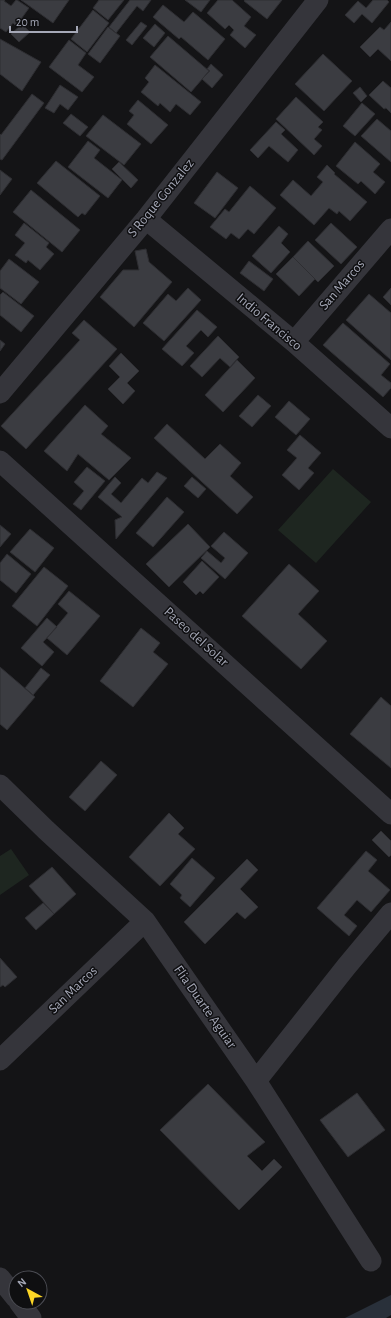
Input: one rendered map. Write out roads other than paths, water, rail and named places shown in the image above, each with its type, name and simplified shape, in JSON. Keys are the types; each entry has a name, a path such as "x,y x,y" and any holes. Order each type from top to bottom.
{"street":[{"name":"S Roque Gonzalez","path":"0,393 146,219 318,0"},
{"name":"Indio Francisco","path":"146,219 294,342 391,428"},
{"name":"San Marcos","path":"294,342 391,229"},
{"name":"Paseo del Solar","path":"0,460 391,814"},
{"name":"Flia Duarte Aguiar","path":"0,785 46,830 146,921 256,1081 371,1261"},
{"path":"256,1081 346,967 391,913"},
{"name":"San Marcos","path":"0,1060 146,921"},
{"path":"0,1278 8,1288"}]}
